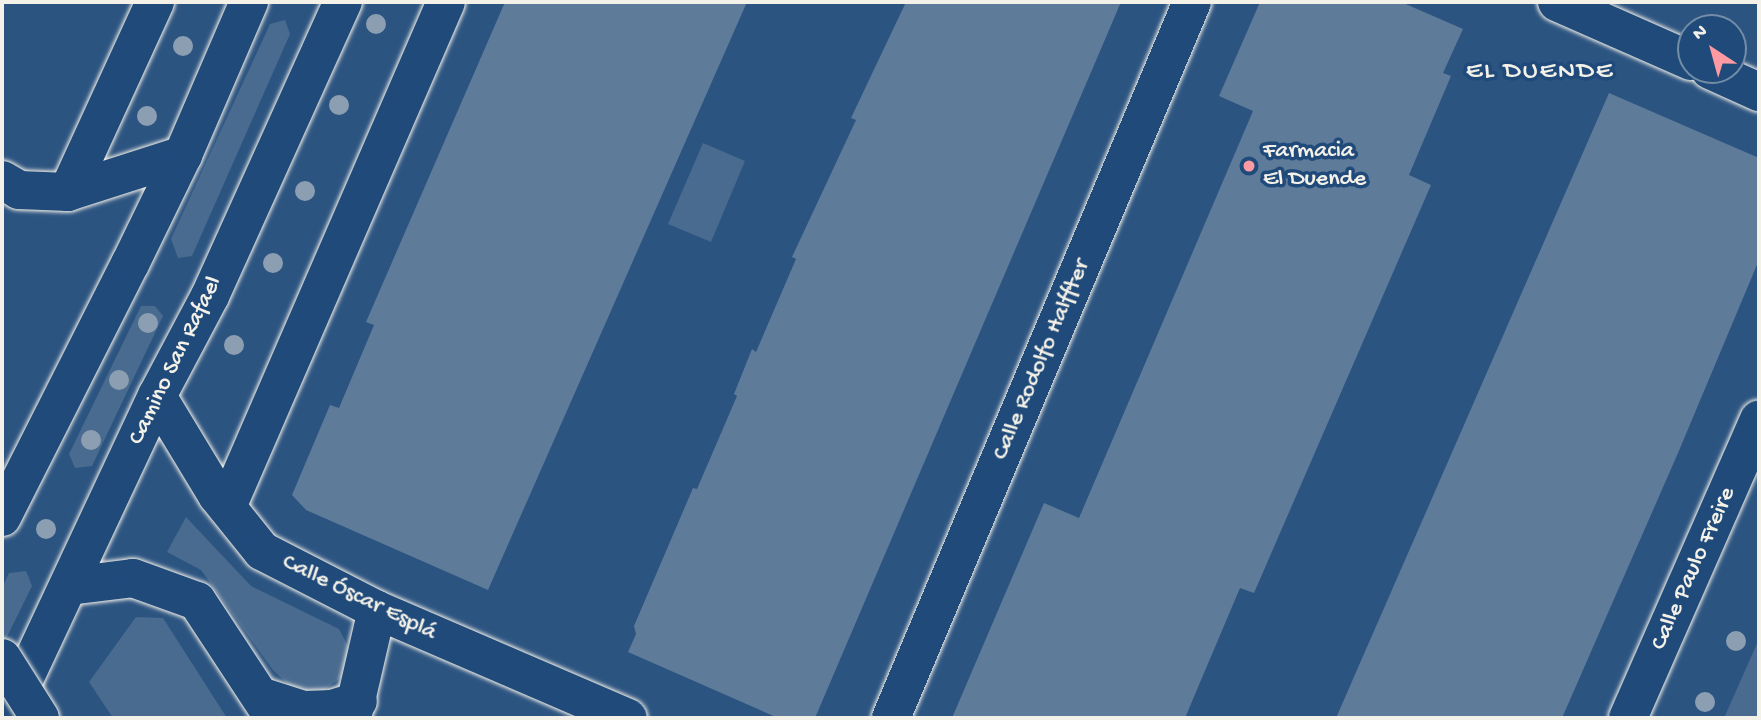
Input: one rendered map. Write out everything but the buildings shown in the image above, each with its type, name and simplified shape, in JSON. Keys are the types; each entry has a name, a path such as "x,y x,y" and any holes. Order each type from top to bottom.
{"main road":[{"path":"68,192 155,2"},
{"path":"2,517 183,155 249,2"},
{"name":"Camino San Rafael","path":"6,718 157,396 210,296 342,2"},
{"path":"227,507 446,2"},
{"name":"Calle Rodolfo Halffter","path":"891,718 1192,2"},
{"path":"1557,2 1677,55"},
{"path":"1741,84 1759,92"},
{"path":"2,180 19,190 68,192 183,155"},
{"name":"Calle Óscar Esplá","path":"157,396 227,507 262,551 377,610 628,718"},
{"name":"Calle Paulo Freire","path":"1628,718 1759,420"},
{"path":"69,586 132,578 197,601 267,707 304,710 355,709 377,610"},
{"path":"2,658 40,718"}],"shaded area":[{"path":"285,20 290,34 192,256 178,258 171,239 270,24"},
{"path":"703,143 745,161 711,242 668,224"},
{"path":"141,306 155,306 163,316 92,466 75,468 69,454"},
{"path":"186,517 251,586 339,629 351,652 342,677 321,692 296,692 273,670 201,570 167,552"},
{"path":"26,571 32,586 2,647 2,588 9,573"},
{"path":"136,617 163,618 227,718 113,718 89,682"},
{"path":"1759,639 1759,718 1724,718"}],"place":[{"name":"Farmacia El Duende","path":"1249,166"}],"district":[{"name":"EL DUENDE","path":"1540,73"}]}
